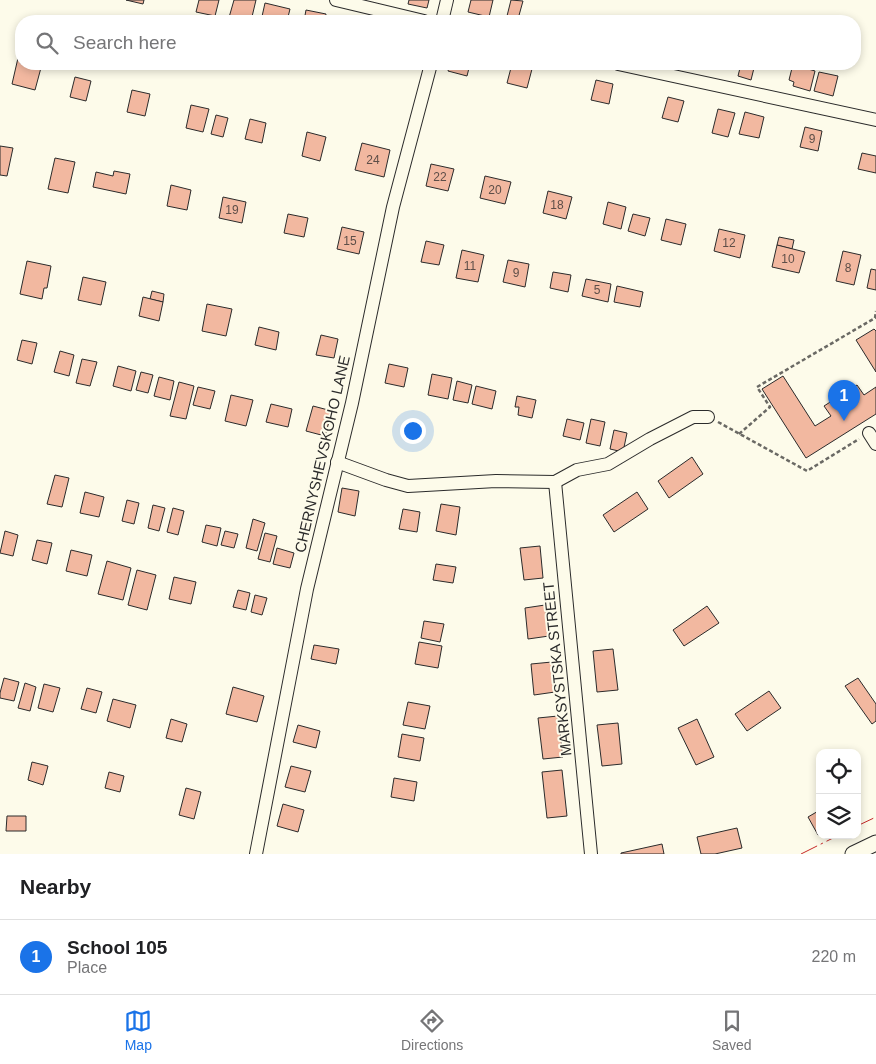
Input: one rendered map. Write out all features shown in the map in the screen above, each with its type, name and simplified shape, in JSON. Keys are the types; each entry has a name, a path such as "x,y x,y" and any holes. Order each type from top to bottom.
{"street":[{"path":"336,0 399,15"},
{"path":"443,15 447,0"},
{"name":"CHERNYSHEVSKOHO LANE","path":"256,854 307,589 352,403 393,207 429,70"},
{"path":"646,70 876,120"},
{"path":"337,462 408,486 496,482 555,482 576,470 608,464 650,439 693,417 708,417"},
{"name":"MARKSYSTSKA STREET","path":"555,482 591,854"},
{"path":"853,854 876,843"}],"path":[{"path":"739,434 770,408 757,387 875,319 876,311"},
{"path":"708,417 807,471 872,439"}],"building":[{"path":"126,0 144,0 143,4"},
{"path":"199,0 219,0 215,15 196,12"},
{"path":"234,0 256,0 252,15 230,15"},
{"path":"409,0 429,0 427,8 408,4"},
{"path":"471,0 493,0 489,15 468,12"},
{"path":"511,0 523,1 519,15 507,15"},
{"path":"265,3 290,9 288,15 262,15"},
{"path":"306,10 326,14 326,15 305,15"},
{"path":"15,70 40,70 35,90 12,84"},
{"path":"448,70 468,70 467,76"},
{"path":"510,70 532,70 527,88 507,83"},
{"path":"740,70 754,70 751,80 738,76"},
{"path":"792,70 815,71 810,91 793,86 794,82 789,80"},
{"path":"819,72 838,76 833,96 814,91"},
{"path":"75,77 91,81 86,101 70,97"},
{"path":"596,80 613,84 609,104 591,100"},
{"path":"132,90 150,94 145,116 127,112"},
{"path":"668,97 684,101 678,122 662,118"},
{"path":"191,105 209,109 203,132 186,128"},
{"path":"718,109 735,113 728,137 712,133"},
{"path":"745,112 764,117 759,138 739,134"},
{"path":"216,115 228,118 223,137 211,134"},
{"path":"250,119 266,123 262,143 245,139"},
{"path":"805,127 822,131 818,151 800,147"},
{"path":"307,132 326,137 320,161 302,156"},
{"path":"362,143 390,150 384,177 355,170"},
{"path":"0,146 13,148 7,176 0,175"},
{"path":"862,153 876,156 876,173 858,169"},
{"path":"55,158 75,162 68,193 48,189"},
{"path":"431,164 454,169 448,191 426,186"},
{"path":"114,171 130,174 126,194 93,187 96,172 113,176"},
{"path":"485,176 511,182 505,204 480,198"},
{"path":"171,185 191,190 187,210 167,206"},
{"path":"548,191 572,197 566,219 543,213"},
{"path":"223,197 246,202 242,223 219,218"},
{"path":"608,202 626,207 621,229 603,224"},
{"path":"288,214 308,218 304,237 284,233"},
{"path":"633,214 650,218 645,236 628,231"},
{"path":"666,219 686,224 681,245 661,240"},
{"path":"342,227 364,232 359,254 337,249"},
{"path":"719,229 745,235 740,258 714,251"},
{"path":"779,237 794,240 792,249 777,245"},
{"path":"426,241 444,245 439,265 421,262"},
{"path":"777,245 805,252 799,273 772,267"},
{"path":"462,250 484,255 478,282 456,278"},
{"path":"843,251 861,255 854,285 836,281"},
{"path":"508,260 529,264 525,287 503,282"},
{"path":"27,261 51,266 47,288 44,288 42,299 20,294"},
{"path":"871,269 876,270 876,290 867,288"},
{"path":"553,272 571,275 568,292 550,288"},
{"path":"83,277 106,282 101,305 78,300"},
{"path":"586,279 611,284 608,302 582,296"},
{"path":"617,286 643,292 640,307 614,302"},
{"path":"152,291 164,294 163,302 150,299"},
{"path":"143,297 163,302 159,321 139,316"},
{"path":"207,304 232,309 226,336 202,331"},
{"path":"259,327 279,332 276,350 255,345"},
{"path":"874,329 876,331 876,372 856,340"},
{"path":"321,335 338,339 334,358 316,355"},
{"path":"22,340 37,343 32,364 17,360"},
{"path":"60,351 74,355 69,376 54,372"},
{"path":"82,359 97,362 90,386 76,383"},
{"path":"389,364 408,368 404,387 385,383"},
{"path":"118,366 136,371 131,391 113,386"},
{"path":"141,372 153,375 148,393 136,390"},
{"path":"432,374 452,378 448,399 428,395"},
{"path":"783,376 815,426 831,416 824,406 857,385 864,395 876,387 876,414 806,458 762,389"},
{"path":"159,377 174,381 170,400 154,396"},
{"path":"457,381 472,385 468,403 453,400"},
{"path":"179,382 194,386 186,419 170,416"},
{"path":"476,386 496,391 492,409 472,404"},
{"path":"198,387 215,391 210,409 193,405"},
{"path":"231,395 253,400 246,426 225,421"},
{"path":"517,396 536,400 532,418 518,415 519,407 515,407"},
{"path":"271,404 292,409 288,427 266,422"},
{"path":"313,406 332,411 325,436 306,431"},
{"path":"567,419 584,423 580,440 563,436"},
{"path":"591,419 605,422 600,446 586,443"},
{"path":"614,430 627,433 623,452 610,449"},
{"path":"692,457 703,474 669,498 658,481"},
{"path":"55,475 69,478 62,507 47,504"},
{"path":"342,488 359,491 355,516 338,512"},
{"path":"85,492 104,497 99,517 80,513"},
{"path":"637,492 648,509 614,532 603,515"},
{"path":"127,500 139,503 134,524 122,521"},
{"path":"441,504 460,507 456,535 436,531"},
{"path":"153,505 165,508 159,531 148,528"},
{"path":"173,508 184,511 178,535 167,532"},
{"path":"403,509 420,512 417,532 399,529"},
{"path":"253,519 265,523 257,551 246,548"},
{"path":"206,525 221,528 217,546 202,542"},
{"path":"5,531 18,535 13,556 0,553"},
{"path":"225,531 238,534 234,548 221,545"},
{"path":"265,533 277,536 270,562 258,559"},
{"path":"37,540 52,543 47,564 32,560"},
{"path":"540,546 543,578 524,580 520,548"},
{"path":"277,548 294,553 290,568 273,564"},
{"path":"71,550 92,555 87,576 66,571"},
{"path":"107,561 131,568 123,600 98,594"},
{"path":"436,564 456,567 453,583 433,580"},
{"path":"137,570 156,575 147,610 128,605"},
{"path":"174,577 196,582 191,604 169,599"},
{"path":"238,590 250,593 246,610 233,607"},
{"path":"255,595 267,598 262,615 251,612"},
{"path":"545,605 549,636 528,639 525,608"},
{"path":"707,606 719,623 684,646 673,630"},
{"path":"424,621 444,624 440,642 421,638"},
{"path":"419,642 442,646 438,668 415,664"},
{"path":"314,645 339,649 336,664 311,659"},
{"path":"613,649 618,690 597,692 593,651"},
{"path":"552,662 555,692 534,695 531,664"},
{"path":"4,678 19,682 14,701 0,698"},
{"path":"858,678 876,704 876,721 872,724 845,686"},
{"path":"25,683 36,687 30,711 18,708"},
{"path":"44,684 60,688 53,712 38,708"},
{"path":"233,687 264,696 257,722 226,714"},
{"path":"87,688 102,692 96,713 81,709"},
{"path":"769,691 781,708 747,731 735,714"},
{"path":"113,699 136,705 130,728 107,721"},
{"path":"408,702 430,706 425,729 403,725"},
{"path":"558,716 563,757 543,759 538,718"},
{"path":"171,719 187,724 182,742 166,738"},
{"path":"697,719 714,757 696,765 678,728"},
{"path":"618,723 622,764 602,766 597,725"},
{"path":"298,725 320,731 316,748 293,742"},
{"path":"402,734 424,738 420,761 398,757"},
{"path":"32,762 48,766 43,785 28,780"},
{"path":"291,766 311,771 305,792 285,787"},
{"path":"562,770 567,816 547,818 542,772"},
{"path":"109,772 124,776 120,792 105,788"},
{"path":"394,778 417,782 414,801 391,797"},
{"path":"186,788 201,792 194,819 179,815"},
{"path":"283,804 304,810 298,832 277,826"},
{"path":"816,812 816,831 808,817"},
{"path":"7,816 26,816 26,831 6,831"},
{"path":"737,828 742,848 715,854 701,854 697,837"},
{"path":"662,844 664,854 621,854 621,853"}],"power":[{"path":"861,824 876,817"},
{"path":"801,854 831,839"}],"place":[{"name":"School 105","path":"844,421"}]}
